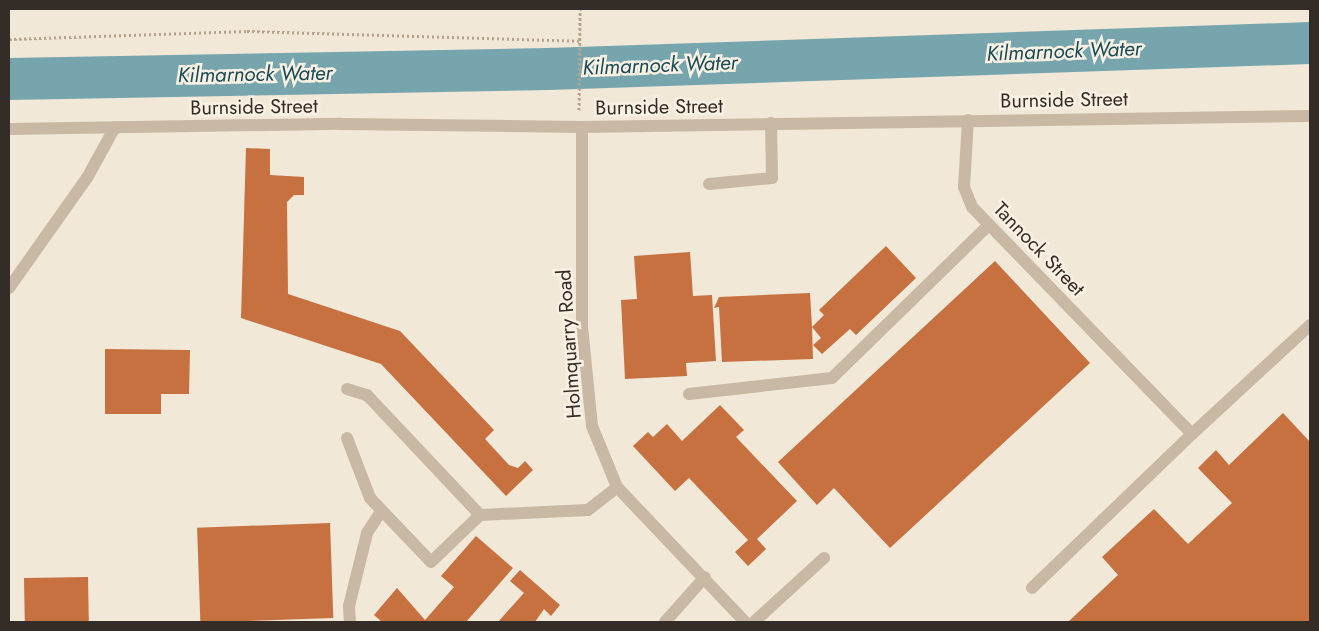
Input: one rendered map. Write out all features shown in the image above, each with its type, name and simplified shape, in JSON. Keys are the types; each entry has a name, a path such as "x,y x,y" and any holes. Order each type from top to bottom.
{"street":[{"name":"Burnside Street","path":"9,129 115,127 582,128 771,122 1310,116"},
{"name":"Tannock Street","path":"968,120 964,187 972,207 1192,434"},
{"path":"709,184 772,178 771,122"},
{"path":"9,288 87,178 115,127"},
{"name":"Holmquarry Road","path":"582,128 582,326 592,426 617,486 705,577 745,622"},
{"path":"688,394 832,378 989,225"},
{"path":"1032,588 1310,324"},
{"path":"347,389 367,395 480,515"},
{"path":"347,438 370,498 431,562 480,515 588,510 617,486"},
{"path":"350,622 349,606 367,533 382,510"},
{"path":"754,622 824,558"},
{"path":"665,622 705,577"}],"path":[{"path":"578,112 580,9"},
{"path":"9,39 247,31 579,41"}],"building":[{"path":"246,148 270,149 270,175 304,177 304,195 294,195 287,202 288,294 400,331 494,430 485,439 509,465 518,468 525,461 533,470 506,496 381,364 241,318"},
{"path":"886,246 916,278 856,335 850,329 822,354 813,345 821,338 812,327 824,315 819,310"},
{"path":"690,252 693,296 712,295 716,361 686,363 687,376 625,379 621,300 637,299 634,256"},
{"path":"995,261 1090,363 890,548 834,488 817,505 778,462"},
{"path":"810,293 813,359 722,362 719,307 714,308 719,297"},
{"path":"105,349 190,350 189,394 161,394 161,414 105,414"},
{"path":"720,405 744,430 736,437 797,501 757,539 766,549 748,566 735,552 748,540 689,478 675,491 633,446 648,432 653,437 667,424 682,441"},
{"path":"1283,413 1310,442 1310,622 1068,622 1118,575 1102,557 1154,509 1188,544 1232,503 1198,468 1216,450 1229,465"},
{"path":"330,523 333,618 200,622 197,528"},
{"path":"476,536 513,568 466,622 382,622 374,615 397,588 425,620 454,587 441,576"},
{"path":"520,570 560,605 551,616 544,609 535,622 498,622 524,593 510,581"},
{"path":"88,577 89,621 25,622 24,578"}],"waterway":[{"name":"Kilmarnock Water","path":"9,79 548,69 1310,43"}]}
